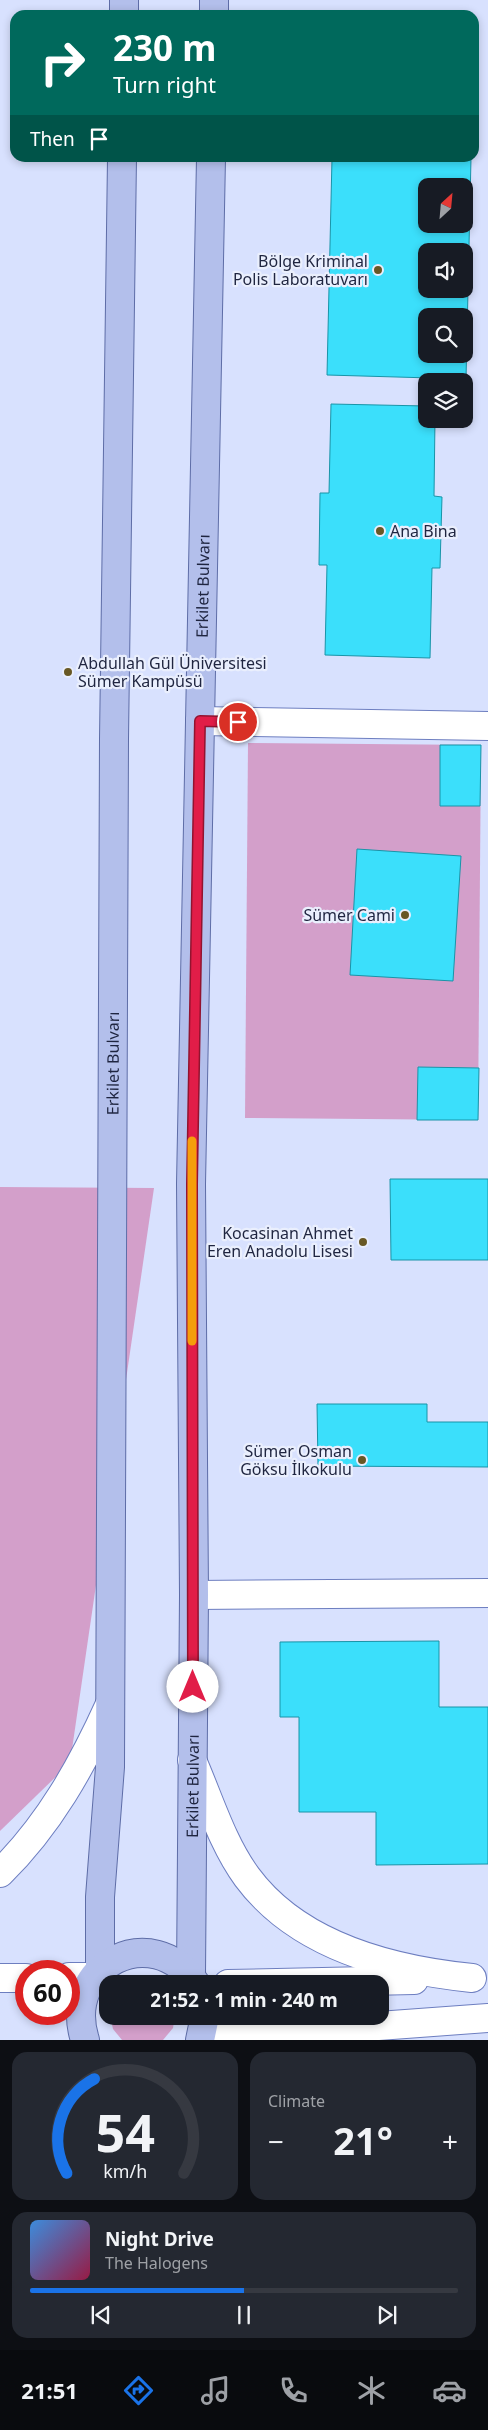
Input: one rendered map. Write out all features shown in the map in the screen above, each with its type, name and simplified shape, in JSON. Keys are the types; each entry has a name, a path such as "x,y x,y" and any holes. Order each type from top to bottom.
{"main road":[{"name":"Erkilet Bulvarı","path":"87,1974 100,1897 110,1767 114,739 122,162"},
{"name":"Erkilet Bulvarı","path":"194,1975 192,1184 211,162"},
{"path":"85,2040 80,2019 80,2008 87,1974 119,1957 141,1953 158,1955 173,1961 189,1975"}],"street":[{"path":"200,721 488,726"},
{"path":"194,1595 488,1594"},
{"path":"0,1873 40,1828 67,1789 90,1748 110,1704"},
{"path":"192,1760 237,1861 259,1892 278,1910 324,1939 372,1958 410,1970 480,1978"},
{"path":"0,1978 15,1978"},
{"path":"389,1980 480,1978"},
{"path":"202,2032 480,2019"},
{"path":"424,2040 480,2019"}],"shaded area":[{"path":"248,743 481,745 478,1120 245,1118"},
{"path":"0,1187 154,1188 70,1763 0,1831"},
{"path":"112,2025 174,2025 163,2040 122,2040"}],"building":[{"name":"Bölge Kriminal Polis Laboratuvarı","path":"332,162 471,162 471,178 418,178 418,233 469,233 469,243 418,243 418,298 468,298 468,308 418,308 418,363 466,363 466,373 418,373 418,378 327,375"},
{"name":"Ana Bina","path":"331,404 418,406 418,428 435,428 434,496 442,497 440,568 432,568 430,658 325,655 327,565 319,565 320,493 329,493"},
{"path":"440,745 481,745 480,806 440,806"},
{"name":"Sümer Cami","path":"357,849 461,856 453,981 350,975"},
{"path":"418,1067 479,1068 478,1120 417,1120"},
{"path":"390,1179 488,1179 488,1260 391,1260"},
{"path":"317,1404 427,1404 427,1422 488,1422 488,1467 318,1466"},
{"path":"439,1641 439,1707 488,1707 488,1864 376,1865 376,1812 299,1812 299,1717 280,1717 280,1642"}],"slow traffic":[{"path":"192,1141 192,1341"}],"place":[{"name":"Bölge Kriminal Polis Laboratuvarı","path":"378,270"},
{"name":"Ana Bina","path":"380,531"},
{"name":"Abdullah Gül Üniversitesi Sümer Kampüsü","path":"68,672"},
{"name":"Sümer Cami","path":"405,915"},
{"name":"Kocasinan Ahmet Eren Anadolu Lisesi","path":"363,1242"},
{"name":"Sümer Osman Göksu İlkokulu","path":"362,1460"}],"route":[{"path":"193,1687 192,1184 200,721 238,722"}]}
